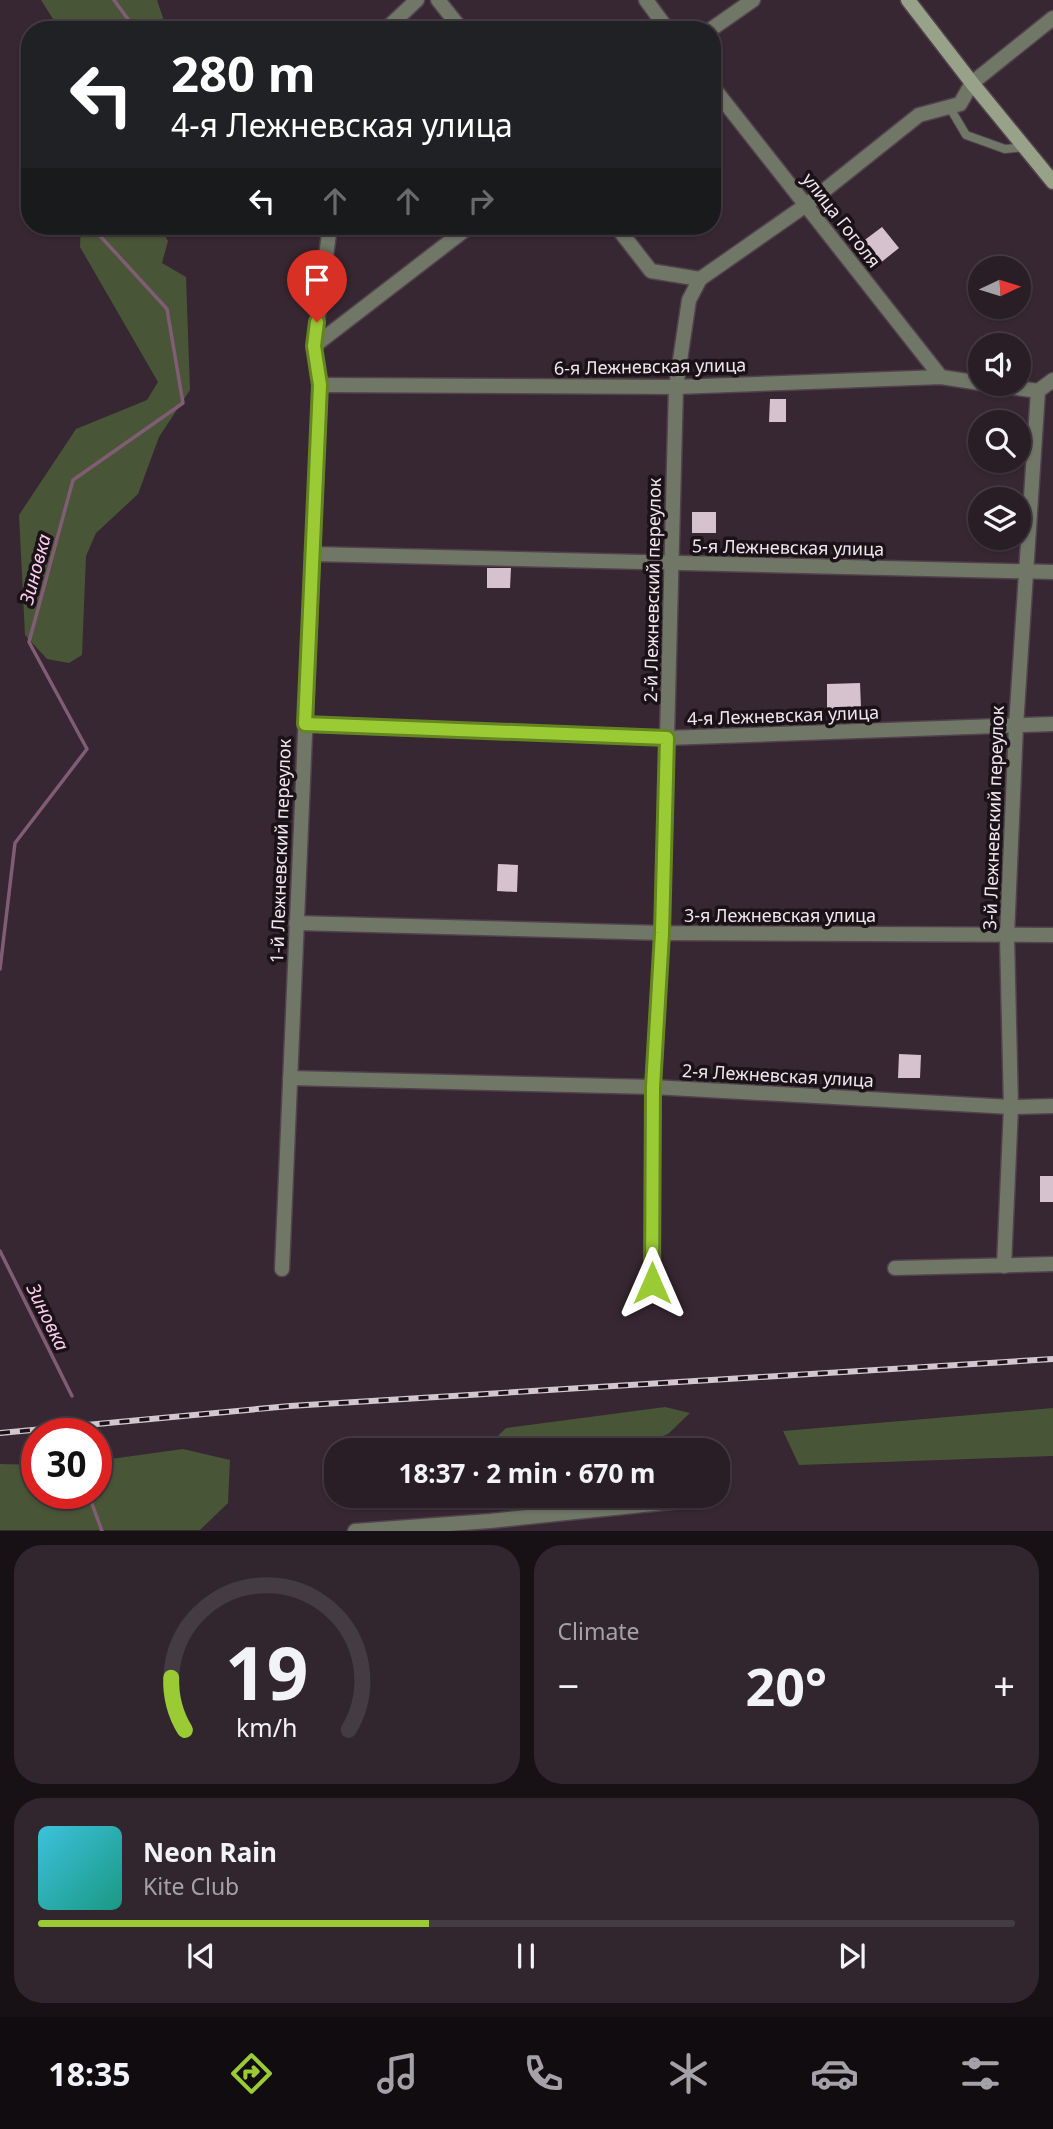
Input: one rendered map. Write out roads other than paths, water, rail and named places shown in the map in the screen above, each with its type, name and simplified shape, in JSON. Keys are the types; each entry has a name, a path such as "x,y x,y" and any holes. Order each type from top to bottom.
{"main road":[{"path":"908,0 1025,148 1050,173"}],"street":[{"path":"394,21 417,0"},
{"path":"438,0 455,21"},
{"path":"646,0 661,21"},
{"path":"721,22 753,0"},
{"path":"623,235 651,271 700,279 806,205 919,115 960,104 972,83 1053,18"},
{"name":"улица Гоголя","path":"721,97 941,377"},
{"name":"1-й Лежневский переулок","path":"282,1269 320,385 314,346 329,235"},
{"path":"314,346 458,235"},
{"name":"2-й Лежневский переулок","path":"652,1283 653,1087 662,933 677,387 689,300 700,279"},
{"name":"6-я Лежневская улица","path":"320,385 677,387 941,377 968,381"},
{"path":"1038,391 1053,380"},
{"name":"6-я Лежневская улица","path":"1031,390 1038,391"},
{"name":"3-й Лежневский переулок","path":"1004,1265 1011,1107 1007,936 1016,726 1038,391"},
{"name":"5-я Лежневская улица","path":"312,554 1053,572"},
{"name":"4-я Лежневская улица","path":"305,724 667,738 1053,724"},
{"name":"3-я Лежневская улица","path":"296,923 662,933 1053,935"},
{"name":"2-я Лежневская улица","path":"290,1078 653,1087 1011,1107 1053,1106"},
{"path":"895,1268 1053,1264"},
{"path":"355,1531 491,1526 628,1508"}],"lane":[{"path":"950,108 966,135 1005,149 1025,148"}],"waterway":[{"name":"Зиновка","path":"114,0 129,21"},
{"name":"Зиновка","path":"0,969 15,843 87,749 29,642 73,480 183,403 167,309 99,235"},
{"name":"Зиновка","path":"0,1251 72,1396"},
{"name":"Зиновка","path":"94,1509 102,1531"}],"railway":[{"path":"0,1433 290,1406 1053,1359"}]}
